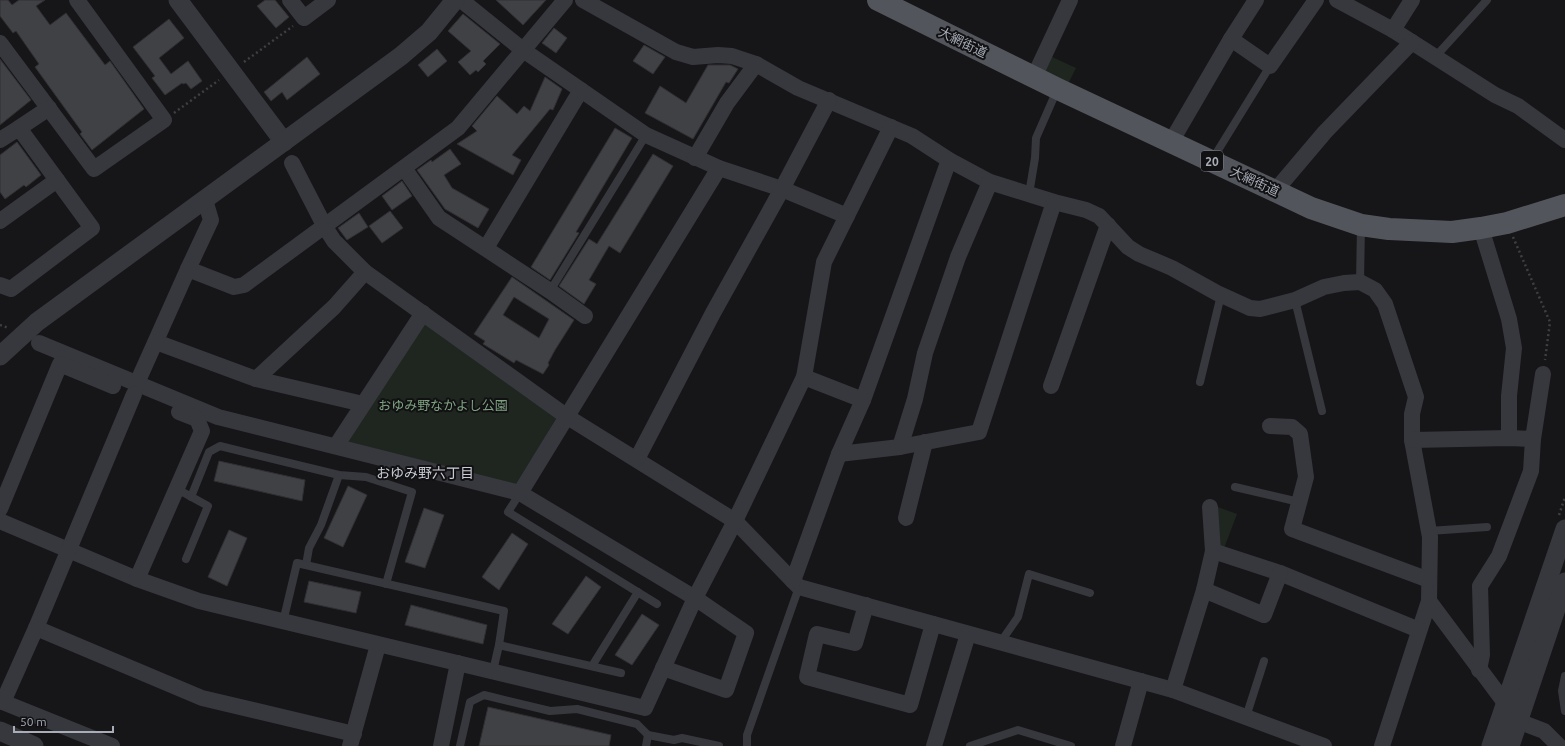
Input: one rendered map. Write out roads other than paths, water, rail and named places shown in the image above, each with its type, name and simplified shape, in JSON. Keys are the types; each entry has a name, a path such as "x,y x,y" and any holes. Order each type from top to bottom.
{"main road":[{"name":"大網街道","path":"878,0 1058,89 1311,208 1361,225 1420,232 1452,232 1507,223 1565,206"}],"street":[{"path":"0,43 94,169 164,120 77,0"},
{"path":"178,0 284,142"},
{"path":"290,0 304,18 328,0"},
{"path":"3,349 37,322 401,56 428,32 455,0"},
{"path":"461,0 523,50 646,135 719,168 782,189 847,216"},
{"path":"188,269 234,287 244,285 458,128 565,0"},
{"path":"583,0 676,52 693,57 718,55 732,56 756,64 798,88 912,136 950,160 990,182 1054,202 1086,210 1099,216 1128,247 1139,254 1172,268 1222,295 1250,308 1260,309 1295,300 1324,288 1344,283 1360,282 1375,290 1385,304 1416,397 1412,414 1412,440 1430,537 1429,601 1382,746"},
{"path":"1034,77 1070,0"},
{"path":"1171,142 1230,39 1256,0"},
{"path":"1230,39 1270,66 1316,0"},
{"path":"1337,0 1393,30 1495,95 1518,106 1565,140"},
{"path":"1393,30 1412,0"},
{"path":"1275,191 1325,132 1412,42"},
{"path":"695,158 727,103 756,64"},
{"path":"486,248 581,90"},
{"path":"637,459 713,313 782,189 829,100"},
{"path":"0,140 49,108"},
{"path":"0,521 137,579 199,601 645,708 695,598 736,521 804,377 824,262 891,127"},
{"path":"0,285 11,289 92,228 19,128"},
{"path":"796,584 839,454 863,400 950,160"},
{"path":"292,163 325,227 334,241 365,272 566,416 736,521 796,584 1000,643 1173,690 1324,746"},
{"path":"404,168 439,218 486,248 585,316"},
{"path":"520,493 719,168"},
{"path":"0,221 57,180"},
{"path":"900,446 915,399 925,353 958,257 990,182"},
{"path":"112,746 2,701 36,628 135,389 211,220 205,200"},
{"path":"839,454 900,446 979,432 1054,202"},
{"path":"1052,386 1108,225"},
{"path":"1481,228 1509,319 1514,348 1509,396 1509,438"},
{"path":"256,378 334,307 365,272"},
{"path":"336,446 423,313"},
{"path":"156,342 256,378 363,404"},
{"path":"39,343 197,419 202,431 137,579"},
{"path":"0,509 60,364 218,417 520,493 695,598 746,633 726,690 663,668"},
{"path":"1479,670 1482,655 1480,586 1499,556 1531,471 1533,439 1543,374"},
{"path":"804,377 863,400"},
{"path":"1270,426 1292,427 1300,434 1306,477 1292,529 1429,580"},
{"path":"1412,440 1533,439"},
{"path":"906,518 925,442"},
{"path":"1173,690 1204,590 1213,551 1210,507"},
{"path":"1491,746 1565,529"},
{"path":"1213,551 1280,573 1419,630"},
{"path":"1204,590 1264,615 1280,573"},
{"path":"1510,746 1565,582"},
{"path":"1429,601 1505,703"},
{"path":"866,605 855,643 818,634 807,676 910,705 933,624"},
{"path":"36,628 202,698 352,740 378,645"},
{"path":"935,746 968,634"},
{"path":"441,746 458,664"},
{"path":"1123,746 1141,681"},
{"path":"1518,721 1544,731 1559,746"},
{"path":"0,731 34,746"}],"lane":[{"path":"1436,56 1487,0"},
{"path":"1211,161 1270,66"},
{"path":"1029,194 1036,158 1036,138 1058,89"},
{"path":"550,291 646,135"},
{"path":"1360,282 1361,225"},
{"path":"1200,382 1222,295"},
{"path":"1295,300 1322,411"},
{"path":"191,497 208,452 220,446 339,475 366,477 412,492 386,584"},
{"path":"306,565 309,548 322,525 339,475"},
{"path":"1235,487 1299,502"},
{"path":"177,489 208,506 186,559"},
{"path":"520,493 508,512 657,604"},
{"path":"1429,531 1487,527"},
{"path":"283,622 297,563 504,611 499,645 493,671"},
{"path":"1000,643 1018,617 1029,574 1090,593"},
{"path":"747,746 747,735 796,584"},
{"path":"592,666 638,592"},
{"path":"499,645 622,673"},
{"path":"1246,716 1264,661"},
{"path":"1565,676 1562,691 1565,711"},
{"path":"460,746 470,702 484,695 550,711 577,709 637,724 648,736 674,740 682,738 719,746"},
{"path":"970,746 1018,730 1071,746"},
{"path":"646,746 648,736"}],"district":[{"name":"おゆみ野六丁目","path":"425,473"}],"park label":[{"name":"おゆみ野なかよし公園","path":"443,405"}]}
